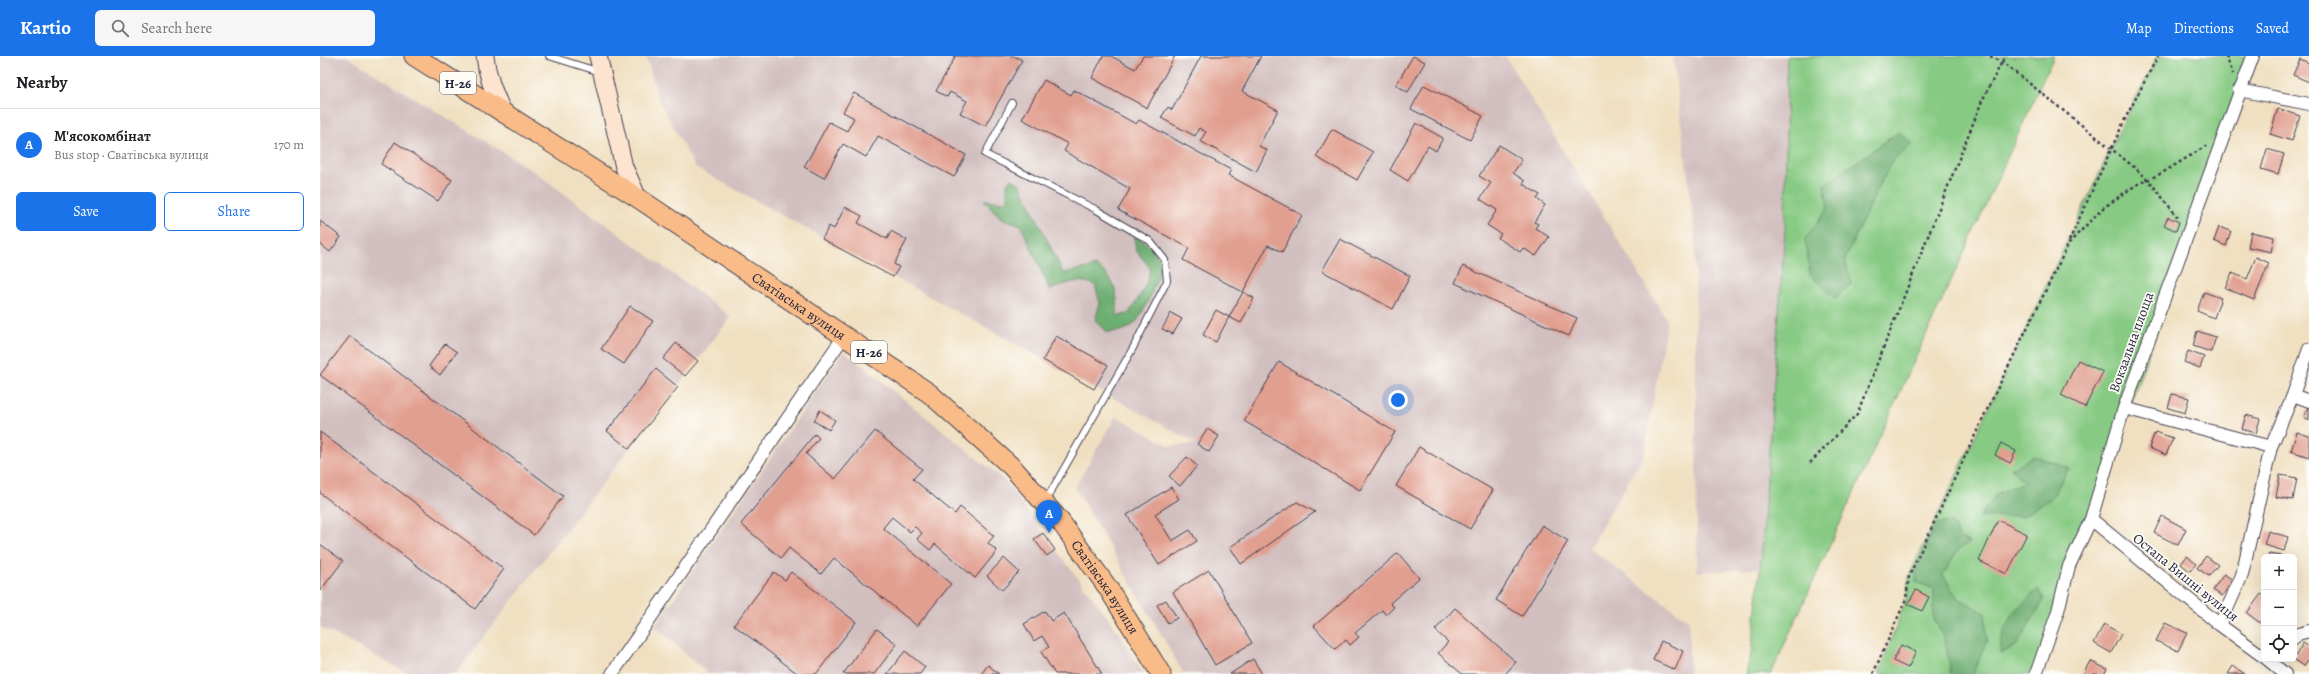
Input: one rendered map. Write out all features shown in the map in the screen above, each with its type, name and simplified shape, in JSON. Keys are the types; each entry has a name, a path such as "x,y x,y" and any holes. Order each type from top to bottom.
{"main road":[{"name":"Н-26","path":"414,56 502,110"},
{"name":"Сватівська вулиця","path":"502,110 638,198 929,393 1012,467 1060,522 1108,588 1161,674"}],"street":[{"path":"485,56 486,71 502,110"},
{"name":"Вокзальна площа","path":"2036,674 2058,611 2069,566 2091,519 2124,408 2222,136 2253,56"},
{"path":"600,64 624,167 638,198"},
{"path":"2239,90 2309,104"},
{"path":"612,674 844,336"},
{"path":"2220,625 2242,575 2271,447 2293,395 2309,349"},
{"path":"2293,395 2309,401"},
{"path":"2124,408 2271,447"},
{"name":"Остапа Вишні вулиця","path":"2091,519 2220,625 2261,655"},
{"path":"2297,635 2309,631"},
{"path":"2274,662 2285,674"}],"lane":[{"path":"549,56 600,64"},
{"path":"1012,103 985,154 1095,209 1150,241 1165,260 1167,281 1133,348 1044,503"}],"path":[{"path":"1990,56 2002,62 2112,149 2148,180 2188,230"},
{"path":"1810,463 1857,414 1982,101 2005,56"},
{"path":"1873,674 1906,599 1909,576 1983,418 2069,243 2112,149 2158,56"},
{"path":"2069,243 2103,208 2222,136"}],"shaded area":[{"path":"320,56 346,56 535,172 731,317 455,674 410,674 320,627"},
{"path":"646,56 1505,56 1667,320 1644,455 1589,548 1689,621 1689,674 1184,674 1075,487 1116,416 1170,446 1197,444 695,167 658,98"},
{"path":"1673,56 1787,56 1784,239 1786,567 1697,572 1695,236"},
{"path":"844,351 1004,480 1119,633 1143,674 708,674 655,626"}],"green space":[{"path":"1787,56 2054,56 1771,674 1746,674 1751,654 1761,562 1785,230"},
{"path":"2158,56 2253,56 2036,674 1879,674 1906,599 1909,576 2122,125"},
{"path":"1899,132 1913,144 1893,161 1878,187 1845,260 1852,283 1835,298 1810,275 1805,239 1828,208 1824,185"},
{"path":"1012,179 1020,184 1063,273 1096,266 1108,276 1112,282 1116,294 1117,316 1128,314 1142,292 1149,275 1150,268 1136,250 1134,236 1149,246 1156,253 1160,261 1160,266 1156,283 1143,311 1132,326 1114,332 1107,332 1095,320 1100,303 1095,285 1083,282 1072,282 1050,290 1021,225 1001,218 984,200 1007,202 1007,183"},
{"path":"2034,456 2069,468 2052,498 2023,516 1980,517 1996,494 2024,482 2011,469"},
{"path":"1951,522 1960,537 1970,543 1959,548 1943,575 1957,597 1985,613 1987,640 1973,674 1951,674 1945,641 1933,616 1934,589 1916,582 1916,568 1936,524"},
{"path":"2038,589 2044,600 2016,646 2000,654 2003,633 2007,625 2023,603"}],"building":[{"path":"953,56 1014,56 1022,60 985,126 960,113 967,101 950,92 947,97 936,91 955,57"},
{"path":"1103,56 1111,56 1135,69 1143,56 1175,56 1147,108 1092,78"},
{"path":"1201,56 1261,56 1242,91 1278,110 1259,146 1267,150 1256,172 1200,141 1206,132 1199,128 1195,136 1161,118 1168,107 1172,110"},
{"path":"1413,56 1425,62 1408,92 1396,85"},
{"path":"2300,59 2309,63 2309,82 2293,75"},
{"path":"1044,80 1071,95 1074,90 1136,124 1139,120 1231,170 1228,175 1302,215 1282,252 1268,245 1243,292 1183,260 1189,248 1118,210 1130,189 1064,151 1068,144 1022,119"},
{"path":"1424,85 1483,116 1470,140 1411,109"},
{"path":"854,93 966,155 954,177 878,136 866,157 843,144 824,178 804,167 829,122 847,131 854,118 843,112"},
{"path":"2278,109 2300,116 2292,141 2270,134"},
{"path":"1416,123 1443,138 1436,151 1428,146 1408,181 1390,170"},
{"path":"1332,129 1373,152 1357,180 1316,157"},
{"path":"395,142 452,180 438,201 381,164"},
{"path":"1499,145 1522,160 1513,173 1525,181 1523,184 1540,195 1537,199 1545,205 1534,222 1538,224 1535,228 1549,237 1536,256 1523,248 1520,252 1498,238 1501,234 1487,225 1497,210 1480,199 1491,183 1479,176"},
{"path":"2267,149 2284,154 2278,174 2261,169"},
{"path":"845,207 862,216 858,223 887,239 891,231 907,240 894,264 899,267 893,277 822,239 829,226 834,229"},
{"path":"2168,217 2179,222 2176,231 2164,225"},
{"path":"320,221 341,237 330,252 320,244"},
{"path":"2219,227 2231,231 2226,246 2214,241"},
{"path":"2251,232 2274,237 2271,252 2248,247"},
{"path":"1340,239 1410,276 1393,309 1322,271"},
{"path":"2256,257 2269,263 2254,300 2225,288 2232,273 2247,279"},
{"path":"1463,266 1577,318 1569,336 1455,283"},
{"path":"1243,292 1254,298 1241,323 1229,317"},
{"path":"2204,292 2221,298 2214,318 2197,311"},
{"path":"630,306 653,321 624,364 601,349"},
{"path":"1216,310 1229,317 1216,342 1203,335"},
{"path":"1171,313 1182,319 1173,334 1162,329"},
{"path":"2197,331 2216,337 2211,352 2193,346"},
{"path":"350,336 563,496 534,535 320,375"},
{"path":"1056,336 1108,365 1094,389 1043,360"},
{"path":"676,343 698,361 685,376 663,359"},
{"path":"445,344 457,352 440,375 429,366"},
{"path":"2188,351 2204,357 2200,368 2184,362"},
{"path":"2078,360 2103,372 2085,407 2061,395"},
{"path":"1279,362 1395,432 1360,490 1244,421"},
{"path":"656,369 678,387 629,449 607,431"},
{"path":"2172,394 2189,398 2185,413 2168,408"},
{"path":"2309,405 2309,420 2304,417"},
{"path":"820,410 835,420 829,430 814,421"},
{"path":"2246,415 2260,419 2256,433 2242,429"},
{"path":"1207,429 1219,436 1209,452 1197,444"},
{"path":"875,431 922,469 913,479 955,514 960,507 994,536 988,543 997,551 975,578 935,544 930,550 917,539 922,533 915,527 910,532 892,517 883,528 951,584 917,626 834,558 821,574 789,548 781,558 741,524 815,434 819,438 806,454 835,479"},
{"path":"320,432 504,569 475,609 320,493"},
{"path":"2155,432 2173,438 2166,455 2149,448"},
{"path":"2297,432 2309,436 2309,457 2291,451"},
{"path":"2001,443 2016,451 2010,463 1995,455"},
{"path":"1419,447 1493,490 1470,529 1396,486"},
{"path":"1187,457 1197,466 1180,486 1169,476"},
{"path":"2280,475 2297,478 2293,500 2276,497"},
{"path":"1171,487 1179,499 1155,514 1172,541 1190,530 1197,541 1159,565 1127,515"},
{"path":"1297,502 1315,512 1241,564 1230,547"},
{"path":"2162,516 2186,529 2178,545 2154,533"},
{"path":"1998,520 2027,534 2007,574 1979,561"},
{"path":"1542,525 1568,541 1522,616 1496,600"},
{"path":"2268,531 2288,537 2284,551 2264,545"},
{"path":"1043,533 1055,550 1047,556 1034,539"},
{"path":"320,544 343,561 320,591"},
{"path":"1398,553 1419,578 1390,603 1394,607 1386,615 1382,610 1355,633 1359,637 1350,645 1346,640 1335,649 1314,626"},
{"path":"2187,556 2196,564 2190,571 2181,564"},
{"path":"2206,556 2218,565 2209,576 2197,568"},
{"path":"1004,558 1019,572 1002,590 987,576"},
{"path":"1209,570 1252,643 1215,665 1173,592"},
{"path":"774,572 785,580 791,572 856,622 816,674 798,674 734,625"},
{"path":"2224,574 2233,580 2222,596 2213,590"},
{"path":"1916,590 1929,597 1922,611 1908,604"},
{"path":"2261,594 2261,624 2247,613"},
{"path":"1166,600 1177,618 1168,623 1157,605"},
{"path":"1455,608 1516,662 1505,674 1462,674 1438,653 1448,642 1435,630"},
{"path":"1045,611 1051,621 1064,613 1102,674 1055,674 1041,652 1049,647 1042,636 1034,641 1024,624"},
{"path":"2165,623 2187,633 2178,651 2156,641"},
{"path":"2104,624 2121,634 2111,653 2094,643"},
{"path":"877,629 897,644 874,674 843,674"},
{"path":"1661,641 1683,651 1675,670 1653,660"},
{"path":"2303,643 2309,647 2309,658 2304,666 2297,661 2297,654"},
{"path":"1901,645 1916,652 1908,668 1893,661"},
{"path":"905,651 925,667 920,674 887,674"},
{"path":"1253,659 1262,674 1230,674"},
{"path":"2090,661 2107,669 2104,674 2083,674"},
{"path":"988,665 999,674 981,674"},
{"path":"2233,666 2245,674 2228,674"}],"place":[{"name":"М'ясокомбінат","path":"1049,533"}]}
